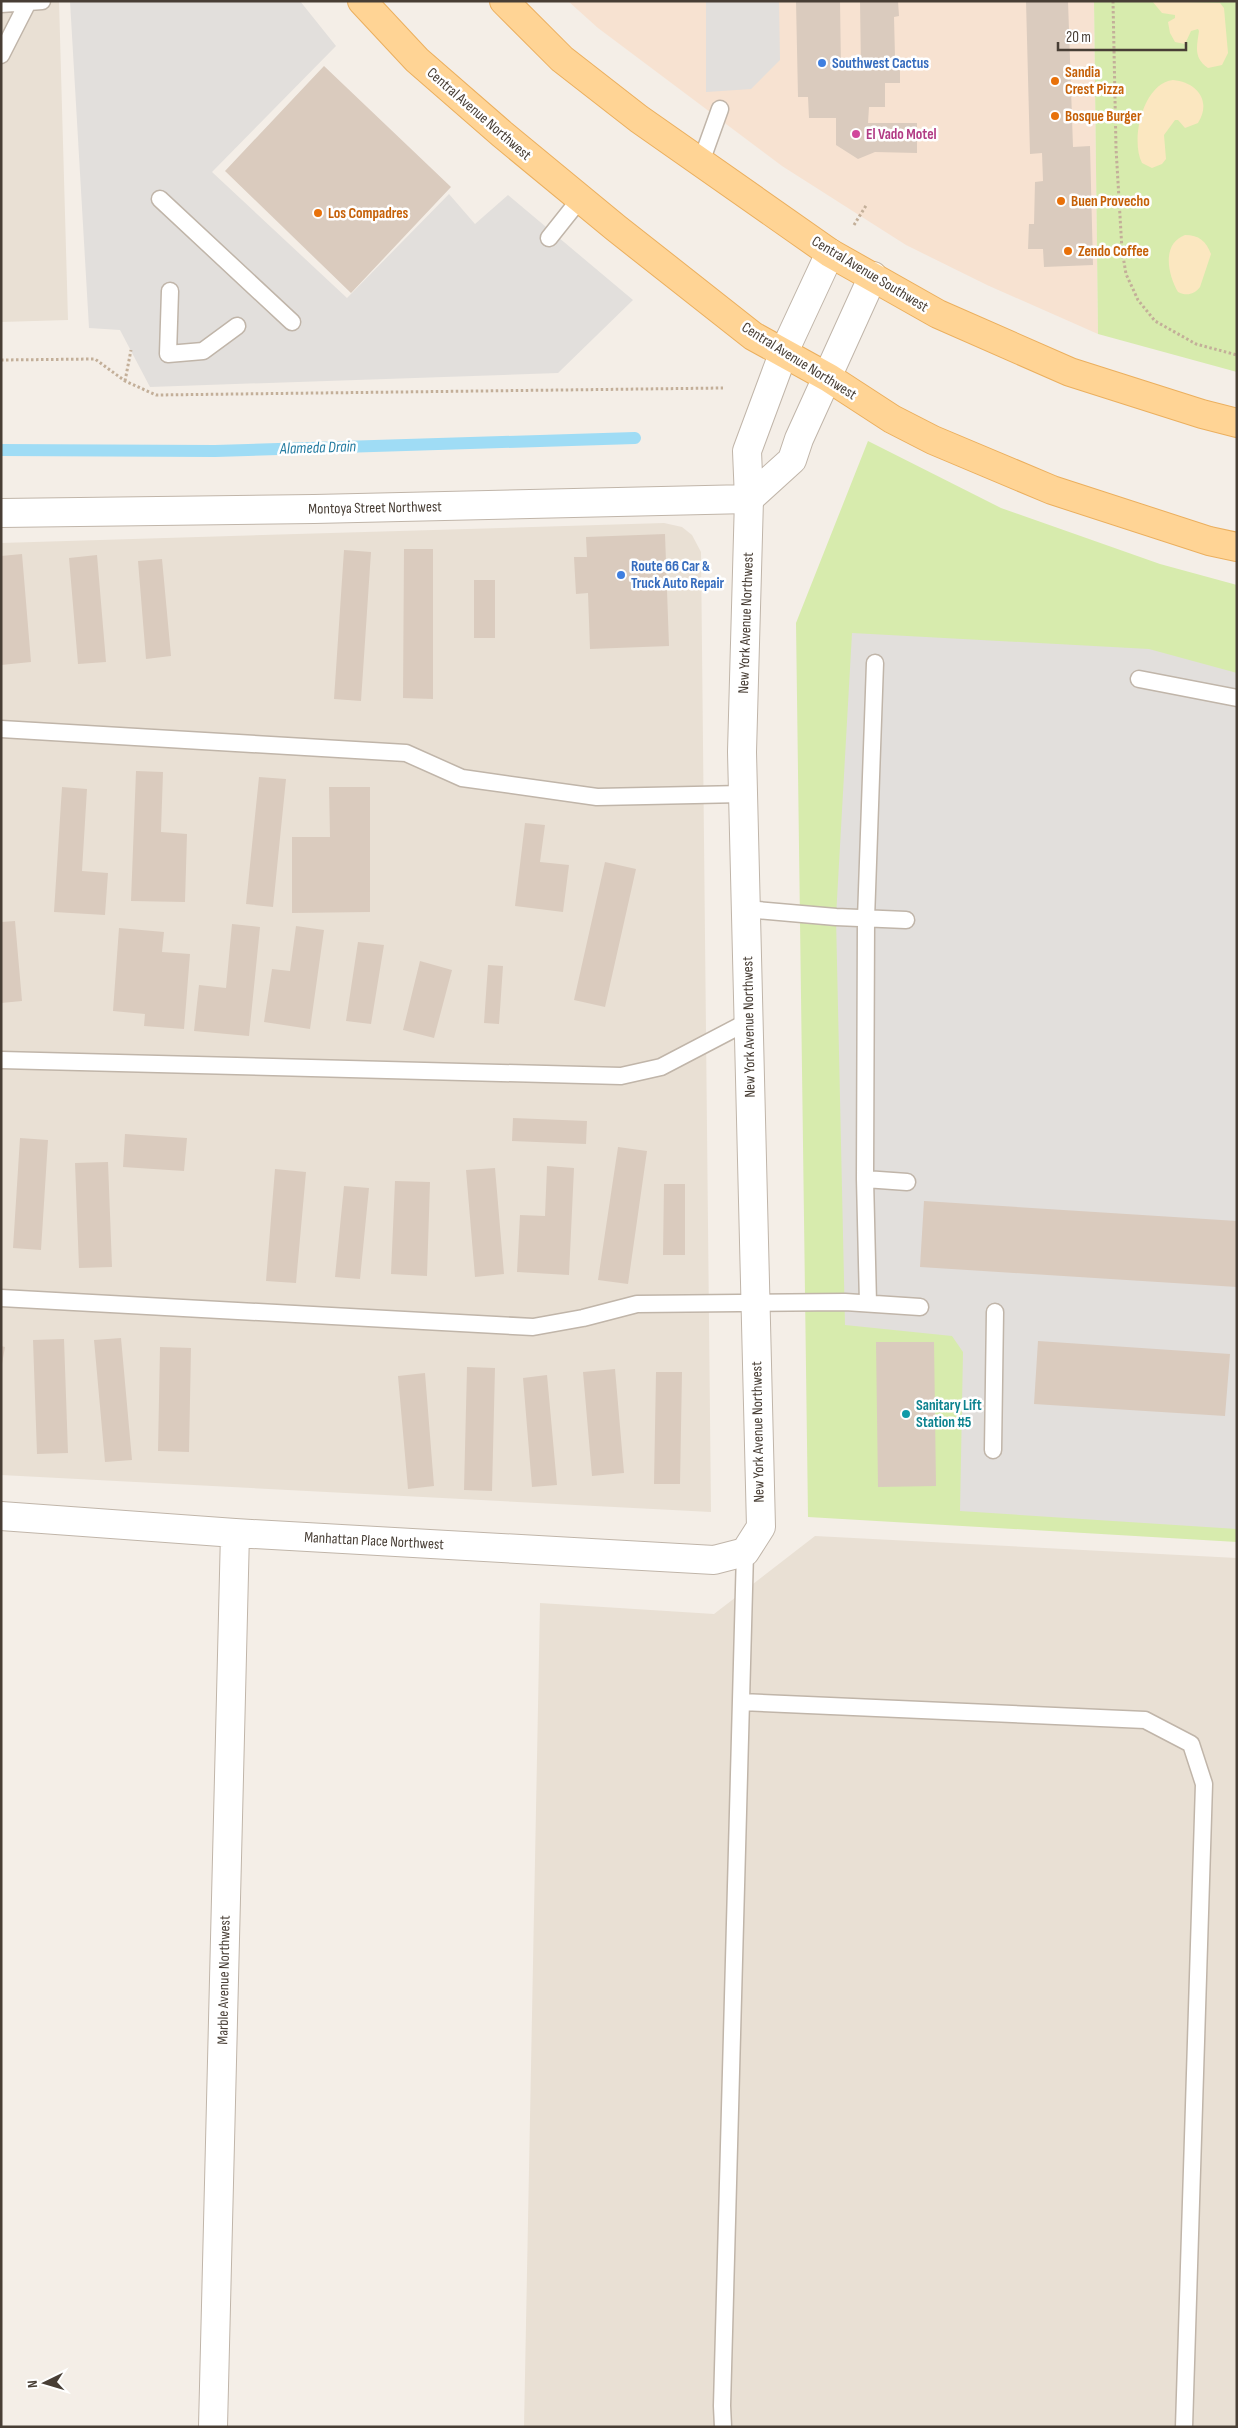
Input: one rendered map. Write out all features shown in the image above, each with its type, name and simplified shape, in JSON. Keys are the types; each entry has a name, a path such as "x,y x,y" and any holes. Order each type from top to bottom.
{"main road":[{"name":"Central Avenue Northwest","path":"362,1 416,60 580,199 753,336 829,378 900,424 1052,490 1209,540 1237,547"},
{"name":"Central Avenue Southwest","path":"504,1 562,59 639,119 830,253 938,314 1070,372 1202,414 1237,423"}],"street":[{"name":"New York Avenue Northwest","path":"745,1552 761,1526 742,752 749,499 747,451 783,354 830,253"},
{"path":"749,499 792,460 799,439 829,378 873,276"},
{"name":"Montoya Street Northwest","path":"1,513 314,510 749,499"},
{"name":"Manhattan Place Northwest","path":"1,1516 236,1533 714,1560 745,1552"},
{"name":"Marble Avenue Northwest","path":"213,2427 236,1533"}],"lane":[{"path":"1,4 34,2"},
{"path":"1,56 34,2"},
{"path":"701,162 720,109"},
{"path":"160,199 292,322"},
{"path":"549,238 580,199"},
{"path":"170,291 168,354 203,351 237,326"},
{"path":"868,1303 865,1180 866,920 876,663"},
{"path":"1139,679 1237,698"},
{"path":"1,729 406,753 462,778 597,797 743,794"},
{"path":"746,909 866,920 906,920"},
{"path":"1,1060 622,1076 661,1066 749,1021"},
{"path":"865,1180 907,1182"},
{"path":"1,1298 533,1327 582,1318 637,1304 868,1303 920,1307"},
{"path":"993,1450 995,1312"},
{"path":"723,2427 722,2406 745,1552"},
{"path":"741,1702 1146,1720 1191,1744 1204,1784 1184,2427"}],"path":[{"path":"1113,1 1116,148 1122,250 1126,274 1138,300 1156,321 1196,344 1237,355"},
{"path":"852,228 867,204"},
{"path":"125,381 131,350"},
{"path":"1,360 95,359 125,381 156,395 723,388"}],"shaded area":[{"path":"1,1 59,1 68,320 1,322"},
{"path":"70,1 300,1 336,46 212,172 347,298 449,194 475,224 508,195 633,300 558,373 150,387 120,330 89,328"},
{"path":"568,1 1094,1 1098,334 987,285 906,245 782,166 598,28"},
{"path":"706,1 779,1 780,60 751,89 706,92"},
{"path":"664,523 682,527 692,535 701,552 711,1512 1,1475 1,543"},
{"path":"852,633 1149,649 1237,673 1237,1529 960,1511 963,1352 952,1336 845,1325 836,917"},
{"path":"815,1536 1237,1558 1237,2427 524,2427 540,1603 714,1614"}],"green space":[{"path":"1094,1 1237,1 1237,372 1098,334"},
{"path":"868,441 1001,508 1160,564 1237,585 1237,1542 808,1517 796,623"}],"sand":[{"path":"1152,1 1220,3 1224,8 1228,53 1222,65 1208,68 1200,60 1197,51 1198,29 1191,31 1185,44 1175,42 1170,33 1168,22 1175,18 1175,15 1162,13"},
{"path":"1173,80 1189,84 1200,94 1203,100 1202,115 1198,123 1185,128 1178,120 1175,120 1164,135 1166,159 1162,164 1152,168 1142,163 1139,153 1139,127 1142,114 1154,91 1163,83"},
{"path":"1185,235 1194,236 1201,240 1211,254 1200,287 1195,292 1187,294 1178,292 1169,269 1172,245 1177,239"}],"building":[{"path":"796,1 840,1 841,69 861,69 860,1 898,1 899,16 894,17 895,57 900,58 900,83 885,83 885,107 869,107 868,123 917,123 917,153 875,152 858,159 836,145 836,118 809,118 808,97 798,97"},
{"path":"1026,1 1068,1 1073,147 1090,146 1093,265 1044,267 1043,249 1028,249 1029,224 1034,224 1035,182 1043,181 1042,153 1030,154"},
{"path":"324,66 451,187 351,293 225,171"},
{"name":"Route 66 Car & Truck Auto Repair","path":"665,534 669,646 590,649 588,593 576,594 574,557 587,557 586,537"},
{"path":"404,549 433,549 433,699 403,698"},
{"path":"344,550 371,552 361,701 334,699"},
{"path":"22,554 31,662 1,665 1,556"},
{"path":"97,555 106,662 78,664 69,558"},
{"path":"162,559 171,656 146,659 138,561"},
{"path":"474,580 495,580 495,638 474,638"},
{"path":"136,771 163,772 161,832 187,834 185,902 131,901"},
{"path":"259,777 286,779 273,907 246,904"},
{"path":"62,787 87,789 82,871 108,873 105,915 54,912"},
{"path":"329,787 370,787 370,912 292,913 292,837 330,837"},
{"path":"525,823 545,825 540,862 569,865 563,912 515,906"},
{"path":"605,862 636,869 605,1007 574,1000"},
{"path":"15,921 22,1001 1,1003 1,922"},
{"path":"232,924 260,927 249,1036 194,1031 199,985 226,988"},
{"path":"296,926 324,930 310,1029 264,1022 272,969 290,971"},
{"path":"119,928 164,932 162,952 190,954 184,1029 144,1026 145,1014 113,1011"},
{"path":"358,942 384,945 371,1024 346,1021"},
{"path":"420,961 452,970 434,1038 403,1030"},
{"path":"488,965 503,966 499,1024 484,1023"},
{"path":"513,1118 587,1121 586,1144 512,1141"},
{"path":"125,1134 187,1138 184,1171 123,1167"},
{"path":"20,1138 48,1140 41,1250 13,1248"},
{"path":"618,1147 647,1151 628,1284 598,1280"},
{"path":"108,1162 112,1267 79,1268 75,1163"},
{"path":"547,1166 574,1168 569,1275 517,1272 520,1215 545,1216"},
{"path":"495,1168 504,1274 475,1277 466,1170"},
{"path":"275,1169 306,1172 296,1283 266,1281"},
{"path":"395,1181 430,1182 427,1276 391,1274"},
{"path":"664,1184 685,1184 685,1255 663,1255"},
{"path":"344,1186 369,1188 360,1279 335,1277"},
{"path":"924,1201 1237,1221 1237,1287 920,1267"},
{"path":"121,1338 132,1460 105,1462 94,1340"},
{"path":"64,1339 68,1453 37,1454 33,1340"},
{"path":"1038,1341 1230,1354 1225,1416 1034,1404"},
{"name":"Sanitary Lift Station #5","path":"876,1342 934,1342 936,1486 878,1487"},
{"path":"1,1346 5,1347 2,1364 1,1364"},
{"path":"160,1347 191,1348 189,1452 158,1451"},
{"path":"467,1367 495,1368 492,1491 464,1490"},
{"path":"615,1369 624,1473 592,1476 583,1372"},
{"path":"656,1372 682,1372 680,1484 654,1484"},
{"path":"425,1373 434,1486 408,1489 398,1376"},
{"path":"547,1375 557,1485 532,1487 523,1378"}],"waterway":[{"name":"Alameda Drain","path":"1,450 215,451 635,438"}],"place":[{"name":"Southwest Cactus","path":"822,63"},
{"name":"Sandia Crest Pizza","path":"1055,81"},
{"name":"Bosque Burger","path":"1055,116"},
{"name":"El Vado Motel","path":"856,134"},
{"name":"Buen Provecho","path":"1061,201"},
{"name":"Los Compadres","path":"318,213"},
{"name":"Zendo Coffee","path":"1068,251"},
{"name":"Route 66 Car & Truck Auto Repair","path":"621,575"},
{"name":"Sanitary Lift Station #5","path":"906,1414"}]}
